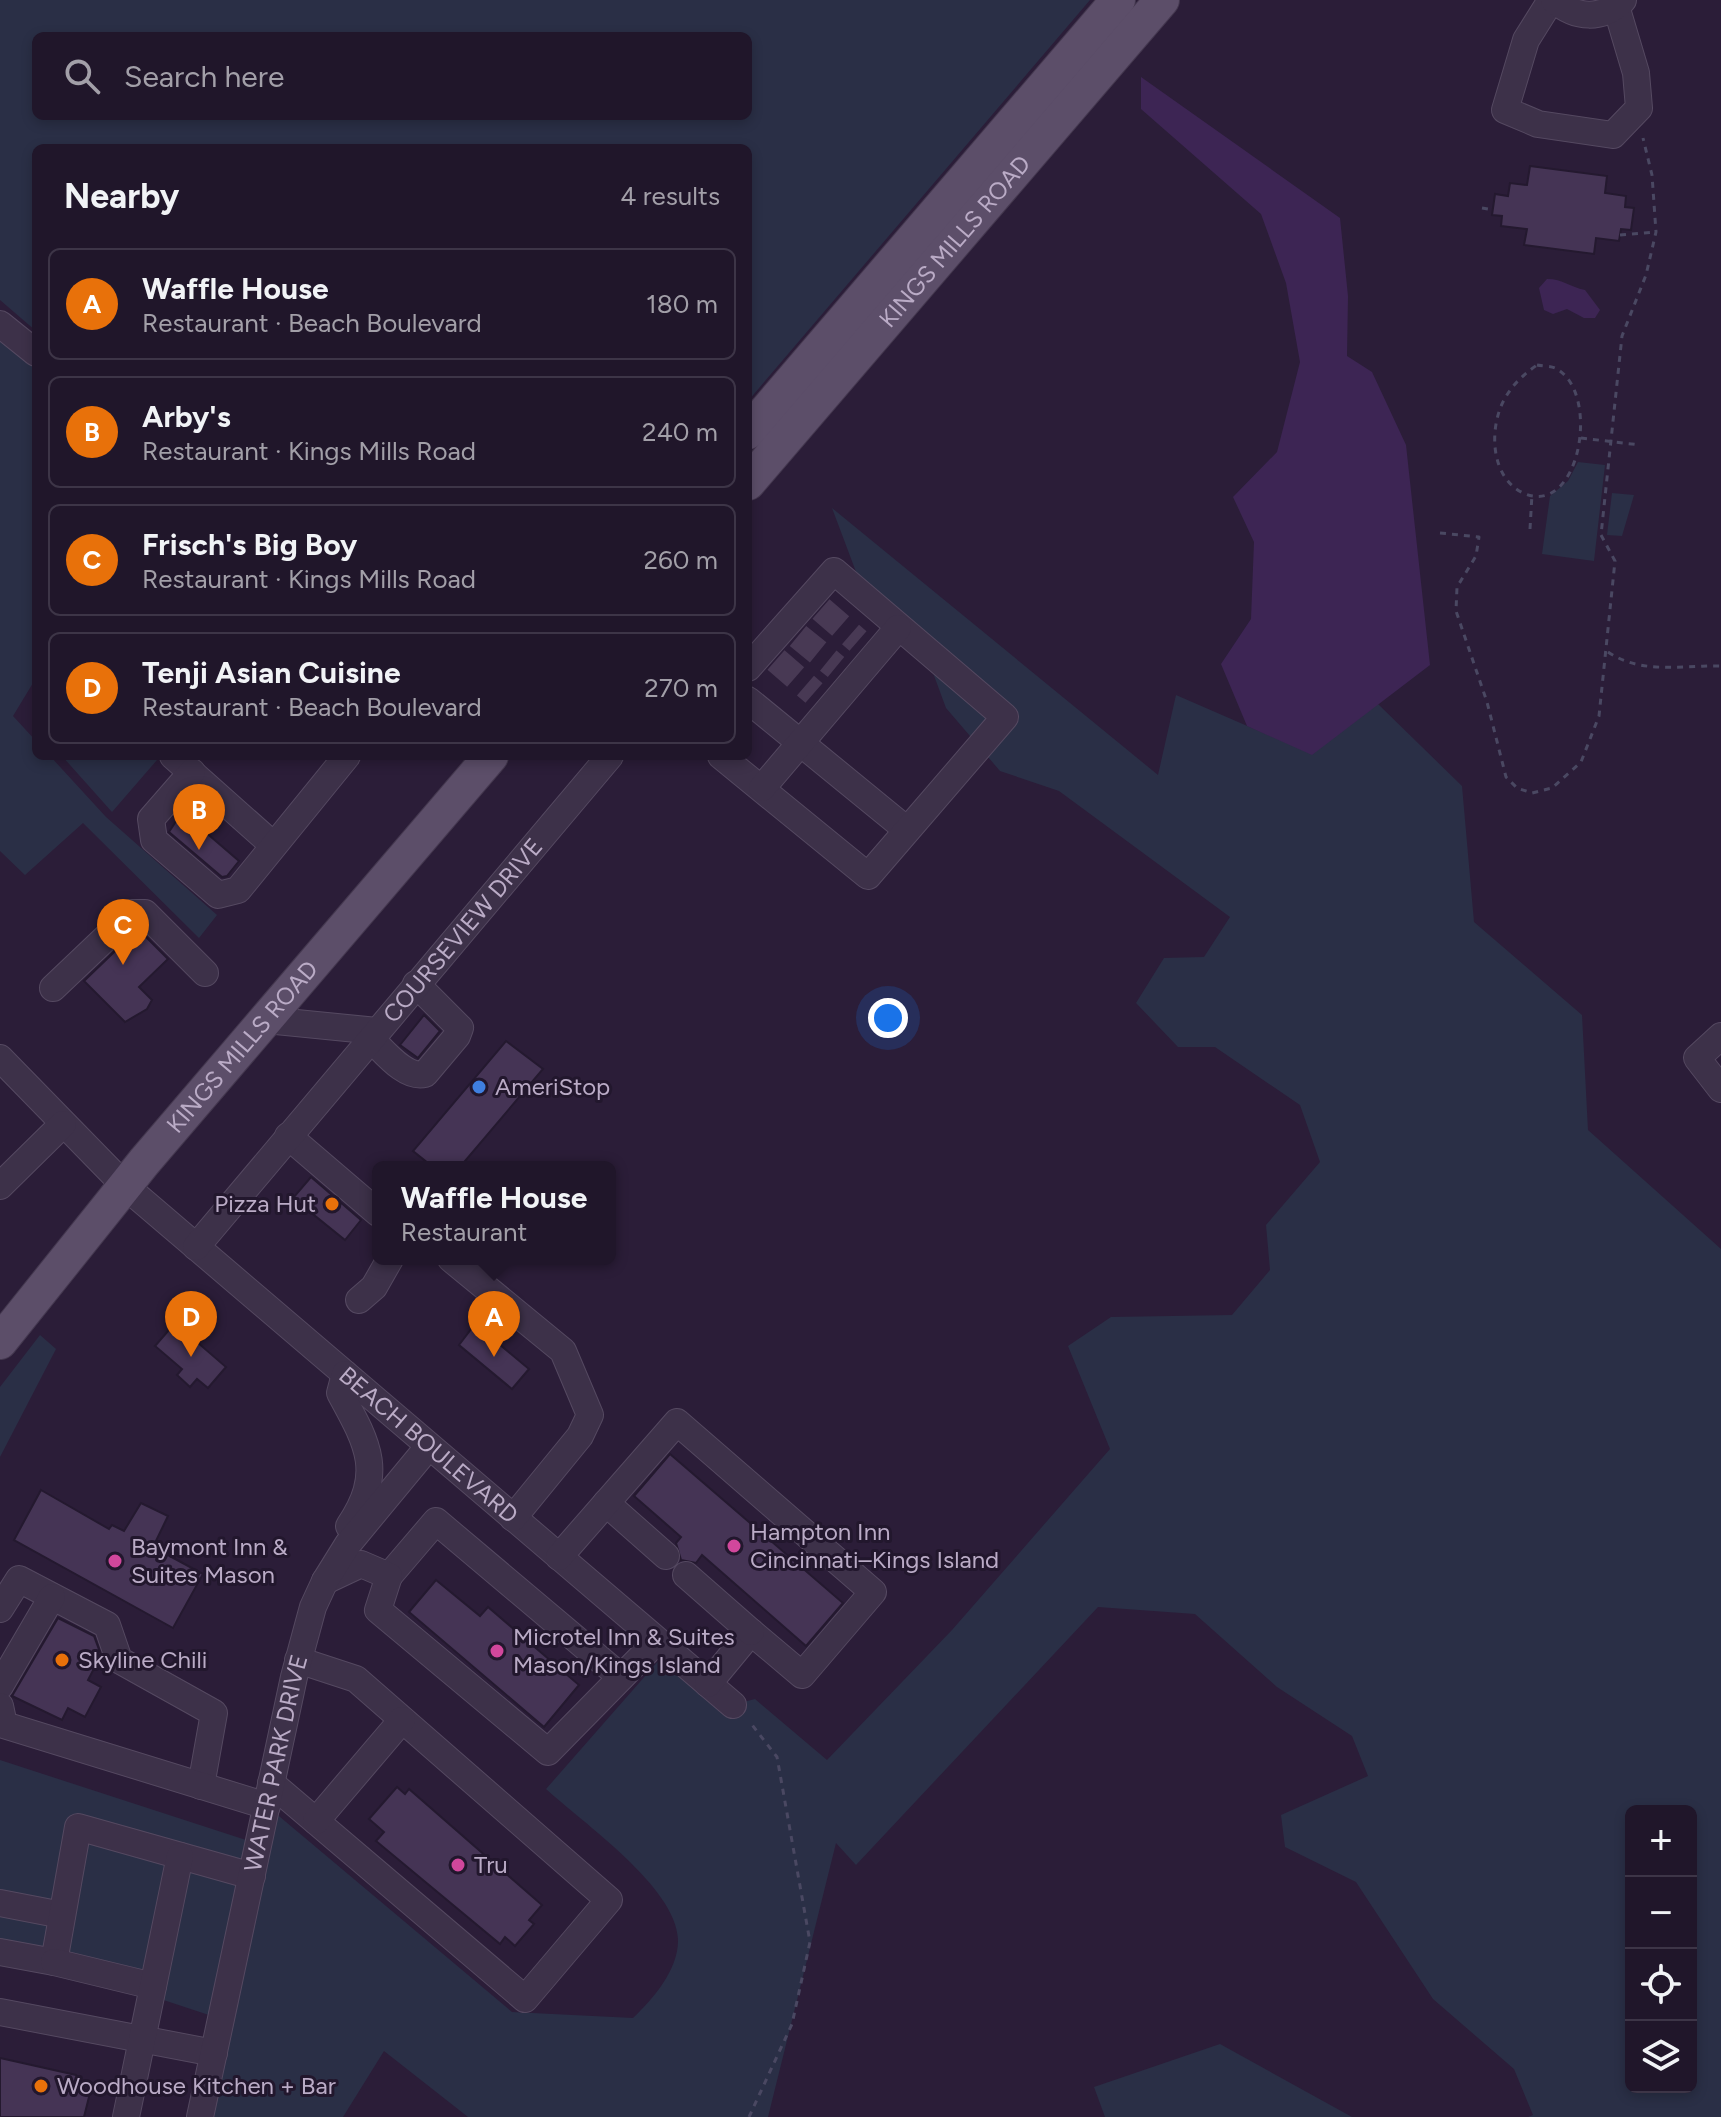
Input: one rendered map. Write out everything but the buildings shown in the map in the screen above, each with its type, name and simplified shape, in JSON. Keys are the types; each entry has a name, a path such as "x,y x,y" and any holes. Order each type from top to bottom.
{"main road":[{"name":"KINGS MILLS ROAD","path":"752,427 1118,0"},
{"name":"KINGS MILLS ROAD","path":"752,478 1162,0"},
{"name":"KINGS MILLS ROAD","path":"0,1342 125,1186 488,760"}],"street":[{"path":"1553,0 1576,14 1590,16 1620,3 1636,73 1639,108 1613,135 1538,124 1505,110 1526,40 1553,0"},
{"path":"0,324 32,350"},
{"path":"726,760 868,876 1005,717 834,571 816,604 763,659"},
{"path":"762,788 800,742 822,700 844,674 866,649 898,628"},
{"path":"752,703 907,830"},
{"path":"273,845 182,764 151,819 154,840 218,895 238,890 344,760"},
{"name":"COURSEVIEW DRIVE","path":"196,1247 607,760"},
{"path":"53,988 132,913 145,913 205,973"},
{"path":"266,1020 374,1035 408,1072 418,1076 425,1074 457,1036 460,1028 416,984"},
{"path":"1721,1036 1697,1058 1721,1089"},
{"name":"BEACH BOULEVARD","path":"0,1058 125,1186 733,1705"},
{"path":"0,1186 63,1124"},
{"path":"288,1136 372,1208"},
{"path":"359,1300 374,1287 387,1265"},
{"path":"458,1265 563,1351 590,1415 580,1436 513,1518"},
{"path":"325,1581 344,1535 363,1506 370,1470 365,1438 340,1393 345,1374"},
{"path":"559,1557 677,1422 873,1592 802,1675 686,1575"},
{"name":"WATER PARK DRIVE","path":"200,2117 298,1660 325,1581 348,1544 429,1446"},
{"path":"606,1503 666,1556"},
{"path":"621,1677 436,1521 389,1576 378,1610 548,1752 657,1641"},
{"path":"325,1581 361,1564 389,1576"},
{"path":"0,1609 19,1579 107,1625 119,1660 214,1713 201,1786"},
{"path":"0,1686 52,1597"},
{"path":"708,1684 751,1632"},
{"path":"0,1706 4,1725 201,1786 269,1795 316,1821 525,1999 609,1900 356,1679 298,1660"},
{"path":"316,1821 402,1720"},
{"path":"54,1962 78,1827 252,1876"},
{"path":"126,2117 180,1856"},
{"path":"0,1903 62,1915"},
{"path":"0,1952 153,1986"},
{"path":"0,2012 214,2053"}],"path":[{"path":"1440,533 1479,537 1476,556 1457,587 1456,611 1487,702 1506,777 1517,788 1532,793 1552,788 1581,762 1599,716 1608,652 1615,561 1601,535 1622,336 1646,275 1656,232 1652,175 1643,138"},
{"path":"1482,208 1493,210"},
{"path":"1620,235 1656,232"},
{"path":"1537,365 1556,368 1572,385 1580,410 1580,437 1575,465 1562,485 1543,496 1523,493 1508,480 1496,460 1496,433 1502,403 1518,379 1537,365"},
{"path":"1580,437 1640,445"},
{"path":"1530,529 1532,494"},
{"path":"1608,652 1625,664 1721,666"},
{"path":"733,1705 762,1734 777,1757 810,1942 792,2024 749,2117"}],"shaded area":[{"path":"0,0 1090,0 752,396 752,144 32,144 32,328 0,300"},
{"path":"1141,77 1340,218 1348,296 1347,356 1372,372 1406,445 1430,665 1312,755 1247,726 1221,664 1251,619 1254,542 1233,497 1277,452 1300,362 1286,283 1261,214 1141,109"},
{"path":"1547,279 1585,290 1600,310 1595,318 1584,318 1567,309 1553,314 1544,310 1539,288"},
{"path":"0,324 32,350 32,685 13,716 32,737 32,760 54,760 106,817 217,915 199,938 83,823 25,875 0,851"},
{"path":"1578,462 1605,465 1594,561 1542,554 1550,496 1568,481"},
{"path":"1612,493 1634,495 1622,536 1607,535"},
{"path":"832,508 1158,775 1176,695 1312,754 1378,704 1462,786 1474,922 1582,1015 1588,1130 1721,1249 1721,2117 1528,2117 1533,2115 1514,2069 1433,1999 1356,1882 1285,1847 1281,1815 1368,1776 1352,1736 1277,1687 1195,1614 1098,1607 856,1865 836,1843 768,2117 468,2117 384,2051 343,2117 200,2117 221,2019 0,1946 0,1760 258,1844 267,1806 512,2012 633,2018 656,1993 674,1961 678,1939 673,1919 662,1898 625,1857 546,1789 668,1650 732,1705 755,1699 827,1760 952,1630 1110,1449 1068,1346 1111,1317 1232,1315 1270,1270 1266,1225 1320,1162 1300,1105 1215,1047 1178,1047 1136,1003 1164,958 1204,957 1230,917 1059,791 1000,771 946,708 929,662 873,617"},
{"path":"66,760 157,760 112,812"},
{"path":"40,1335 56,1349 0,1457 0,1387"},
{"path":"1220,2044 1352,2117 1105,2117 1094,2087"}],"tunnel":[{"path":"821,609 858,641"},
{"path":"798,636 836,667"},
{"path":"776,660 814,693"}],"place":[{"name":"Arby's","path":"199,850"},
{"name":"Frisch's Big Boy","path":"123,965"},
{"name":"AmeriStop","path":"479,1087"},
{"name":"Pizza Hut","path":"332,1204"},
{"name":"Tenji Asian Cuisine","path":"191,1357"},
{"name":"Waffle House","path":"494,1357"},
{"name":"Hampton Inn Cincinnati–Kings Island","path":"734,1546"},
{"name":"Baymont Inn & Suites Mason","path":"115,1561"},
{"name":"Microtel Inn & Suites Mason/Kings Island","path":"497,1651"},
{"name":"Skyline Chili","path":"62,1660"},
{"name":"Tru","path":"458,1865"},
{"name":"Woodhouse Kitchen + Bar","path":"41,2086"}]}
